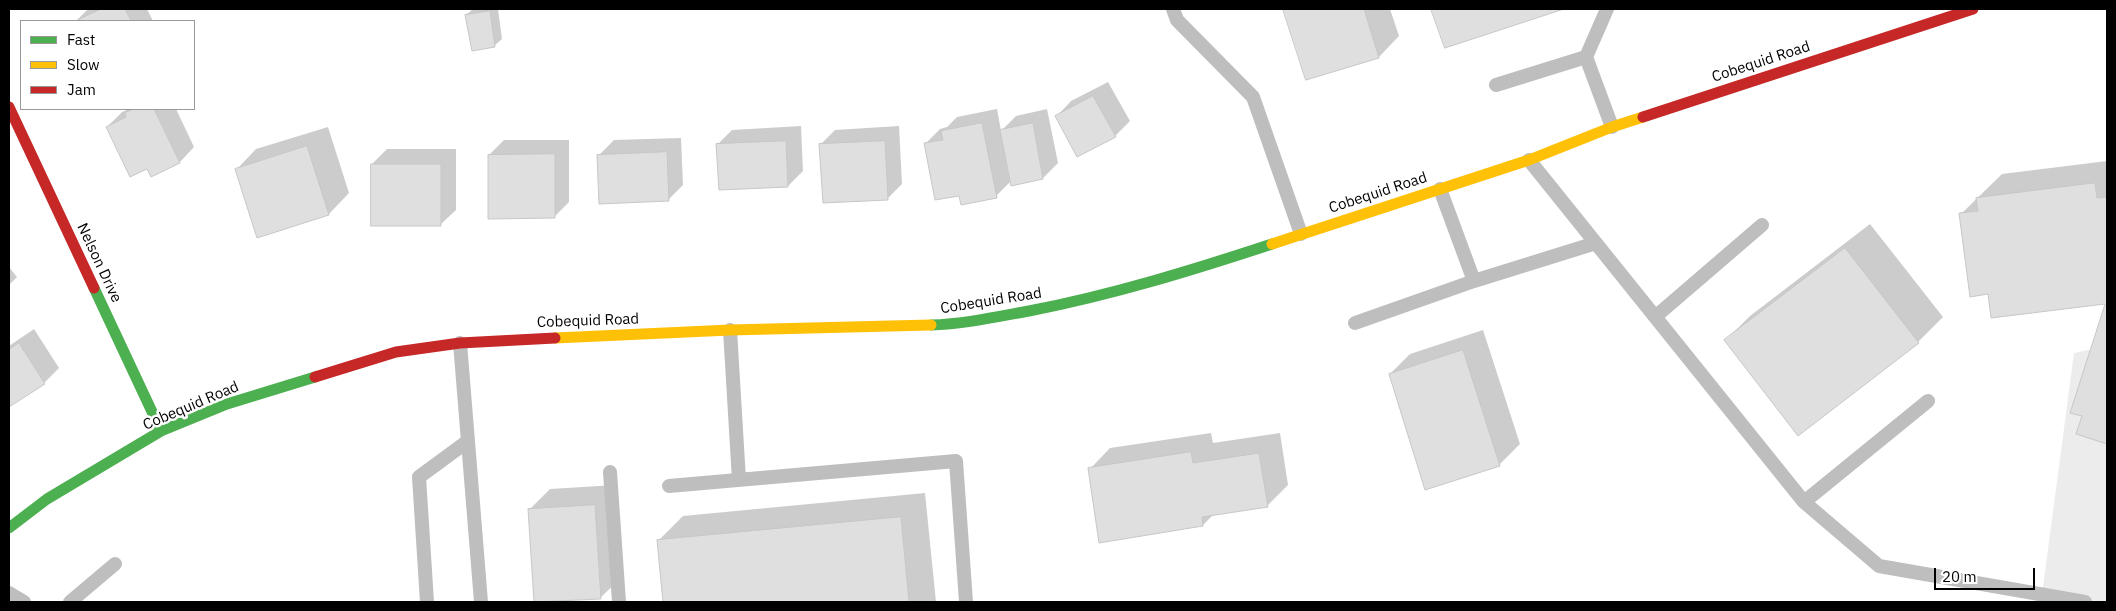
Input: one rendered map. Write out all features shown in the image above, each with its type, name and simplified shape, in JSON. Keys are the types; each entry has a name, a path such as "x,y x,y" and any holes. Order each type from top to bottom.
{"main road":[{"name":"Cobequid Road","path":"9,528 47,499 161,431 227,404 396,352 460,343 730,330 959,324 1068,303 1200,268 1529,160 1612,127 1973,9"},
{"name":"Nelson Drive","path":"9,107 161,431"}],"lane":[{"path":"1173,9 1177,20 1253,97 1301,234"},
{"path":"1607,9 1586,57 1612,127"},
{"path":"1496,85 1586,57"},
{"path":"1529,160 1804,502 1879,566 2085,602"},
{"path":"1440,189 1474,281"},
{"path":"1655,317 1762,225"},
{"path":"1355,323 1474,281 1596,243"},
{"path":"730,330 739,480"},
{"path":"460,343 481,602"},
{"path":"1804,502 1928,401"},
{"path":"427,602 419,477 468,441"},
{"path":"669,486 956,461 966,602"},
{"path":"610,472 619,602"},
{"path":"70,602 116,564"},
{"path":"9,592 24,602"}],"shaded area":[{"path":"2107,346 2107,602 2041,602 2074,353"}],"building":[{"path":"101,9 125,9 130,20 78,20"},
{"path":"1283,9 1364,9 1379,58 1306,80"},
{"path":"1431,9 1564,9 1445,48"},
{"path":"490,11 495,47 472,51 465,15"},
{"path":"1093,96 1116,137 1077,157 1055,116"},
{"path":"132,110 154,110 180,163 151,177 147,169 130,177 106,127 126,117 125,113"},
{"path":"982,123 997,198 961,205 959,196 935,200 924,143 943,140 941,131"},
{"path":"1033,123 1043,179 1011,186 1000,130"},
{"path":"786,141 788,187 719,190 716,144"},
{"path":"885,141 888,200 823,203 819,144"},
{"path":"307,146 329,215 257,238 235,169"},
{"path":"667,152 669,201 599,204 597,155"},
{"path":"555,154 555,218 488,219 488,155"},
{"path":"371,164 441,164 441,226 371,226"},
{"path":"2095,183 2097,198 2107,197 2107,444 2076,434 2082,416 2070,413 2105,304 1991,318 1988,294 1970,297 1959,213 1978,211 1976,198"},
{"path":"1845,248 1919,343 1798,436 1724,340"},
{"path":"19,343 45,384 9,407 9,350"},
{"path":"1463,350 1500,466 1425,490 1389,374"},
{"path":"1191,452 1193,463 1259,453 1268,507 1202,517 1203,526 1099,543 1088,468"},
{"path":"595,505 601,599 534,602 528,509"},
{"path":"901,517 909,602 663,602 657,540"}],"traffic: fast":[{"path":"931,325 992,318 1060,305 1122,290 1272,244"},
{"path":"94,288 161,431"},
{"path":"9,528 47,499 161,431 227,404 315,377"}],"traffic: slow":[{"path":"1272,244 1529,160 1612,127 1643,117"},
{"path":"555,338 730,330 931,325"}],"traffic: jam":[{"path":"1643,117 1973,9"},
{"path":"9,107 94,288"},
{"path":"315,377 396,352 460,343 555,338"}]}
